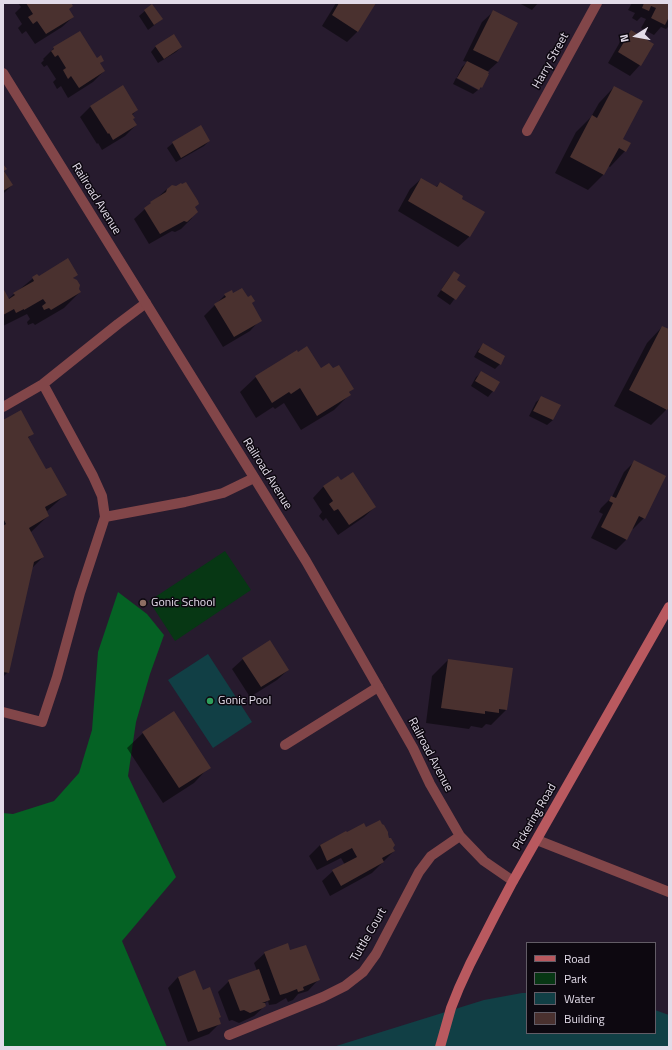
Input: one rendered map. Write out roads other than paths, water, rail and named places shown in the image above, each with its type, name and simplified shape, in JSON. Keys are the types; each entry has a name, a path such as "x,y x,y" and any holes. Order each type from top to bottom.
{"main road":[{"name":"Pickering Road","path":"440,1047 451,1008 459,988 513,881 669,607"}],"street":[{"name":"Harry Street","path":"527,132 597,3"},
{"name":"Railroad Avenue","path":"3,73 306,561 413,748 430,784 460,836 484,861 513,881"},
{"path":"3,407 43,384 146,303"},
{"path":"3,712 42,722 57,677 80,593 105,517 102,496 93,476 43,384"},
{"path":"105,517 185,502 223,493 254,478"},
{"path":"285,745 378,687"},
{"name":"Tuttle Court","path":"229,1035 323,997 345,986 363,972 376,954 419,872 431,856 460,836"},
{"path":"537,840 669,892"}],"water":[{"name":"Gonic Pool","path":"208,654 252,722 213,748 168,680"},
{"path":"526,993 526,1034 656,1034 656,1010 669,1015 669,1047 333,1047 484,1000"}],"place":[{"name":"Gonic School","path":"143,603"},
{"name":"Gonic Pool","path":"210,701"}]}
